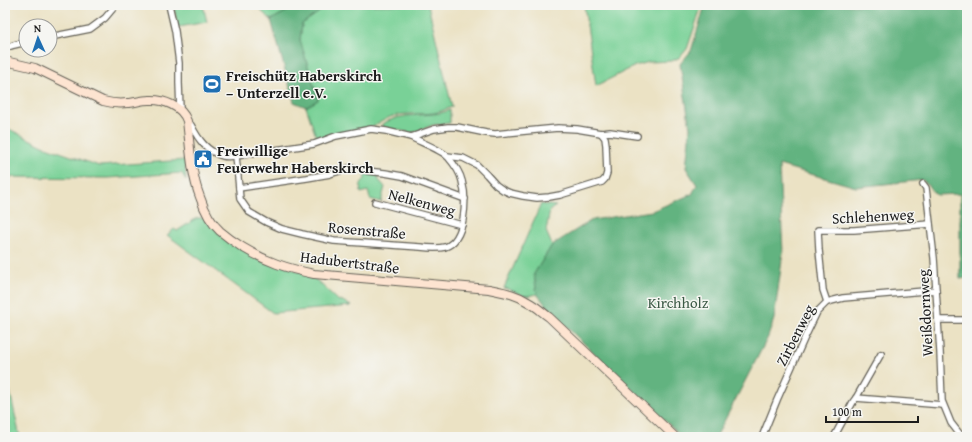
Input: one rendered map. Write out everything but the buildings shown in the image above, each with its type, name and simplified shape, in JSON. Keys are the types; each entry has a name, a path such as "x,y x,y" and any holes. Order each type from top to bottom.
{"street":[{"path":"58,35 90,29 105,18 116,5"},
{"path":"169,5 175,31 179,63 180,110"},
{"path":"5,48 18,44"},
{"path":"5,61 35,68 103,101 114,104 126,104 150,100 164,102 180,110"},
{"name":"Hadubertstraße","path":"180,110 185,117 187,125 193,170 200,197 210,219 230,240 254,255 275,264 314,274 489,289 522,298 530,302 549,317 675,437"},
{"name":"Rosenstraße","path":"187,125 192,125 205,146 223,156 236,156 314,144 336,136 366,130 382,130 411,137 447,156 458,169 462,180 465,199 462,225 458,234 451,243 442,248 334,241 282,229 254,216 245,207 240,199 236,156"},
{"path":"411,137 434,129 448,127 457,127 495,134 558,128 577,129 601,133 610,132 637,136"},
{"name":"Rosenstraße","path":"447,156 463,158 477,165 496,185 503,190 523,196 543,198 560,195 602,182 605,179 607,174 606,145 605,138 601,133"},
{"path":"239,188 330,174 352,167"},
{"path":"367,171 385,172 402,176 465,199"},
{"name":"Weißdornweg","path":"923,184 926,188 934,258 942,401 951,423 962,437"},
{"name":"Nelkenweg","path":"375,202 462,225"},
{"name":"Schlehenweg","path":"827,302 823,290 818,230 854,230 930,224"},
{"name":"Zirbenweg","path":"762,437 817,312 827,302 843,298 936,290"},
{"path":"938,320 967,320"},
{"path":"834,437 881,354"},
{"path":"856,398 943,405"}],"green space":[{"path":"172,5 203,5 207,22 179,27 177,25 174,7 172,7"},
{"path":"255,5 298,5 271,20"},
{"path":"298,5 329,5 302,24 300,40 318,100 306,107 294,102 271,20"},
{"path":"329,5 428,5 452,107 434,113 395,115 371,127 317,139 306,107 318,100 300,40 302,24"},
{"path":"584,5 702,5 687,49 680,57 672,61 649,62 635,66 596,86"},
{"name":"Kirchholz","path":"705,5 967,5 967,278 960,279 960,194 936,195 923,180 856,187 779,165 783,253 774,319 768,337 716,437 682,437 553,314 537,294 534,274 552,245 592,220 652,211 692,194 697,185 686,168 690,128 680,64 691,51"},
{"path":"450,110 450,123 433,125 412,133 382,127 382,124 399,117 433,114"},
{"path":"5,127 43,146 99,166 185,160 186,181 182,173 107,178 5,177"},
{"path":"365,173 378,173 378,179 385,187 381,202 370,199 368,191 361,193 360,188 365,179"},
{"path":"541,204 556,206 550,210 546,231 552,245 534,274 537,294 529,296 522,295 504,288"},
{"path":"197,218 205,218 230,242 313,277 339,301 341,300 351,306 273,313 167,235 174,229 177,231"},
{"path":"5,370 20,437 5,437"}],"place":[{"name":"Freischütz Haberskirch – Unterzell e.V.","path":"212,84"},
{"name":"Freiwillige Feuerwehr Haberskirch","path":"203,159"}]}
